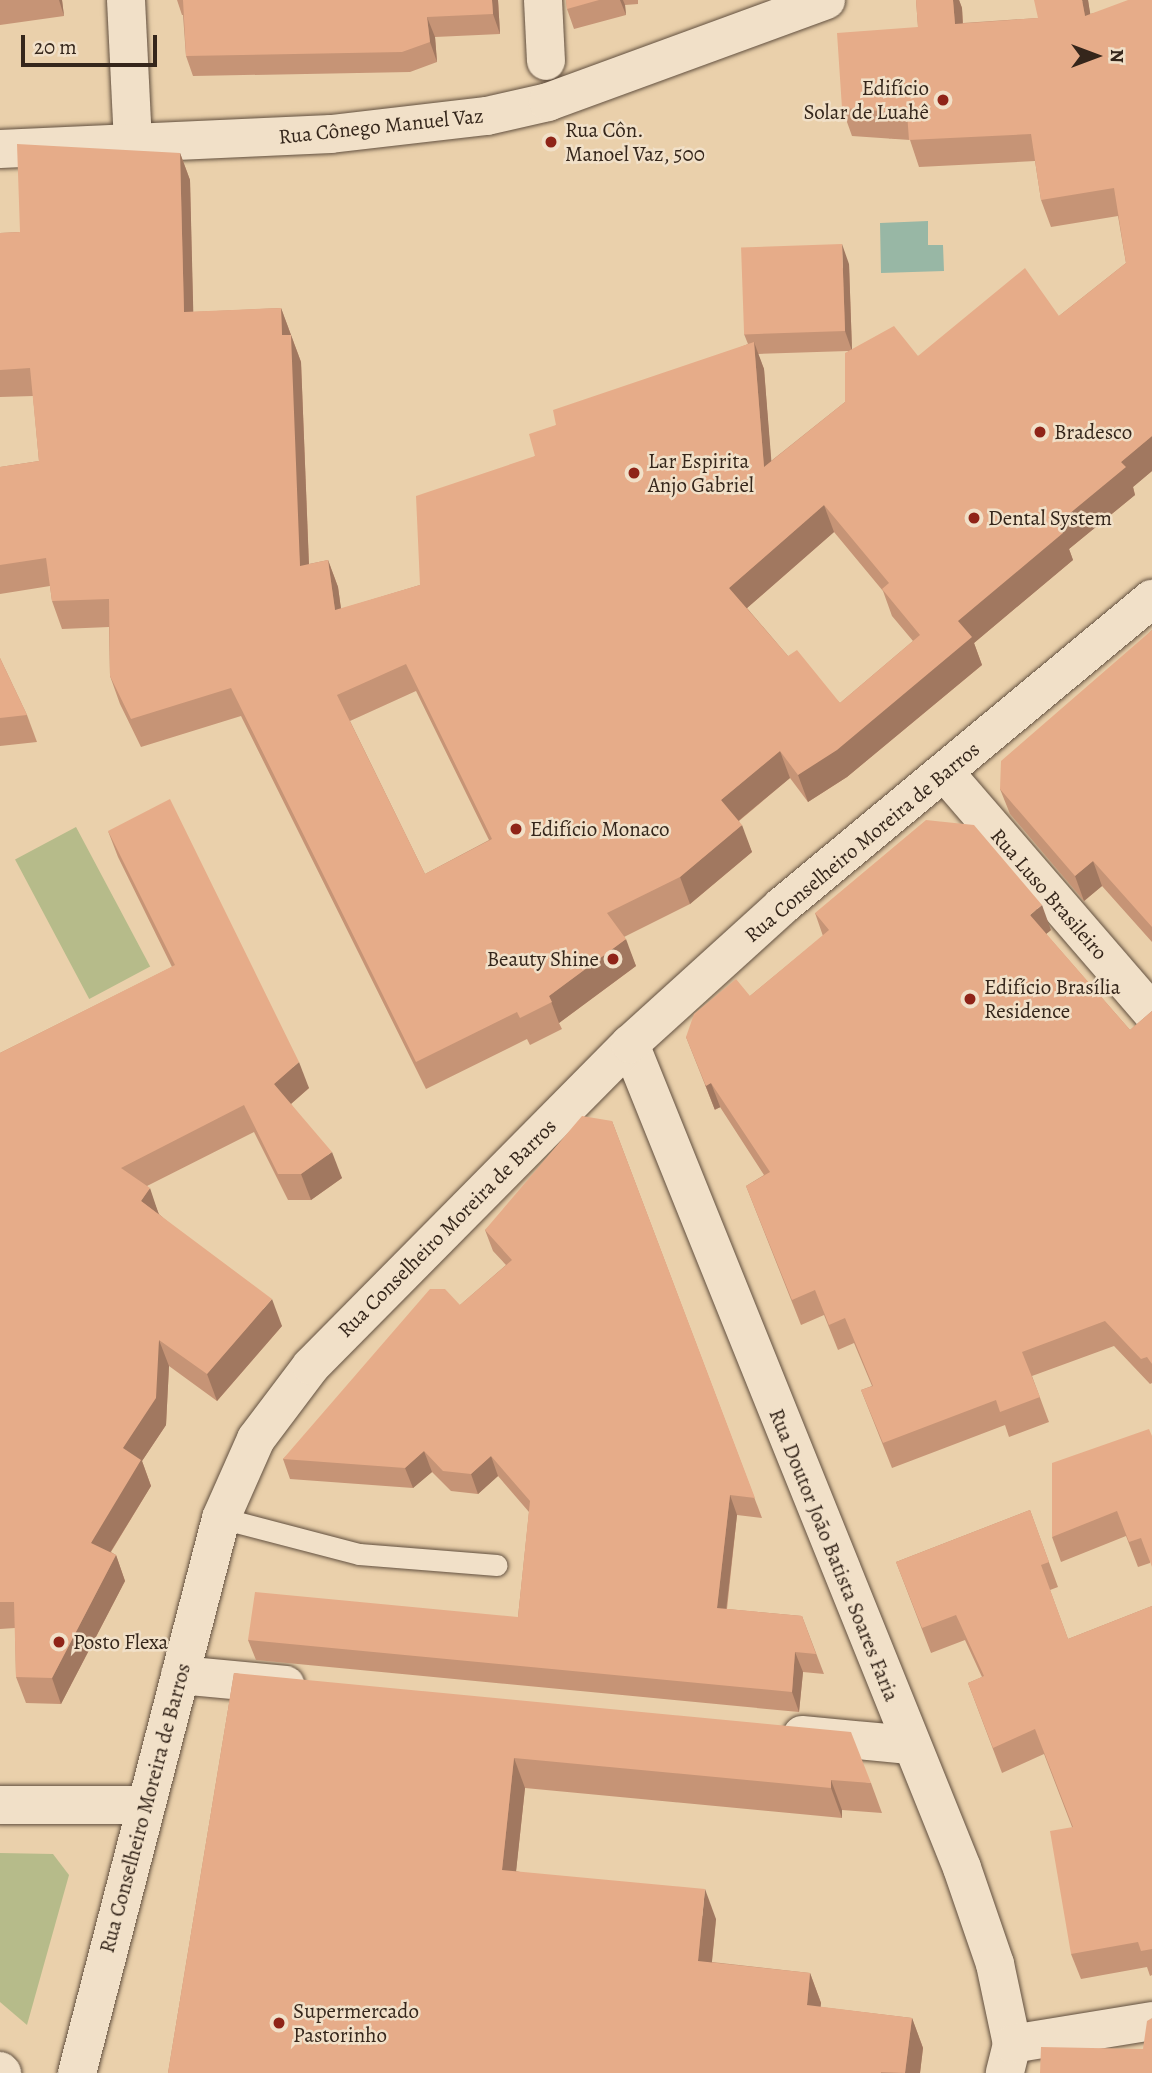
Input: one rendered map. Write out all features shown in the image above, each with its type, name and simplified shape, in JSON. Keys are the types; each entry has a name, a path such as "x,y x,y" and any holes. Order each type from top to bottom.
{"street":[{"path":"126,0 134,144"},
{"path":"543,0 546,61"},
{"name":"Rua Cônego Manuel Vaz","path":"0,149 331,134 486,116 548,102 826,0"},
{"name":"Rua Conselheiro Moreira de Barros","path":"77,2073 143,1805 221,1518 256,1439 311,1366 630,1044 782,906 946,774 1152,599"},
{"name":"Rua Luso Brasileiro","path":"946,774 1152,1013"},
{"name":"Rua Doutor João Batista Soares Faria","path":"630,1044 991,1952 1009,2058"},
{"path":"180,1675 318,1688"},
{"path":"759,1730 910,1745"},
{"path":"0,1805 143,1805"},
{"path":"1009,2058 1152,2021"}],"lane":[{"path":"221,1518 359,1554 497,1565"}],"green space":[{"path":"76,827 150,967 89,999 15,859"},
{"path":"0,1853 53,1854 69,1875 27,2025 0,2002"}],"shaded area":[{"path":"928,221 928,245 943,245 944,271 881,273 880,223"}],"building":[{"path":"183,0 492,0 493,14 427,17 430,42 402,52 186,56"},
{"path":"566,0 599,0 567,9"},
{"path":"916,0 953,0 955,24 1038,18 1034,0 1082,0 1085,16 1128,0 1152,0 1152,436 1121,462 1126,467 1057,524 1063,533 958,621 972,637 837,750 798,775 780,751 721,800 742,825 680,877 607,913 626,939 549,996 552,1002 520,1018 517,1012 416,1062 231,688 131,719 110,676 109,599 52,601 46,558 0,565 0,467 39,461 30,368 0,370 0,233 20,232 17,144 180,153 184,312 281,308 282,335 291,335 300,566 328,560 335,610 420,585 416,496 535,456 529,434 556,425 553,410 754,342 764,467 845,402 845,353 894,326 918,356 1025,268 1059,316 1126,263 1114,188 1041,200 1031,134 909,140 907,113 842,108 837,33 918,27","holes":["824,505 889,583 882,589 920,635 840,703 797,650 788,656 729,588","406,664 492,839 425,874 337,695"]},
{"path":"842,244 845,331 744,334 741,248"},
{"path":"1152,630 1152,927 1093,861 1075,876 1000,789 1001,761"},
{"path":"0,658 27,715 0,718"},
{"path":"170,799 299,1062 274,1084 332,1152 301,1174 278,1174 244,1105 121,1168 150,1188 141,1201 272,1299 207,1374 159,1340 156,1398 123,1448 141,1460 91,1543 116,1555 52,1678 16,1677 14,1602 0,1602 0,1053 175,965 108,831"},
{"path":"926,820 974,825 1042,905 1030,915 1130,1030 1152,1011 1152,1364 1147,1357 1141,1359 1105,1321 1022,1352 1040,1397 1000,1412 996,1400 883,1443 861,1390 873,1386 845,1318 829,1325 815,1290 792,1300 746,1186 770,1172 711,1083 706,1086 686,1037 694,1014 736,979 750,996 829,930 815,913"},
{"path":"582,1116 612,1121 755,1498 730,1495 717,1608 802,1616 816,1654 795,1652 792,1692 248,1640 255,1592 518,1617 530,1501 491,1456 471,1474 443,1471 424,1451 405,1468 283,1459 430,1289 445,1289 460,1305 512,1260 485,1230"},
{"path":"1149,1429 1152,1436 1152,1567 1141,1538 1129,1542 1117,1511 1052,1537 1052,1463"},
{"path":"1030,1510 1049,1562 1041,1565 1068,1639 1152,1606 1152,1949 1141,1951 1138,1942 1071,1954 1050,1831 1073,1827 1035,1729 993,1748 968,1683 984,1676 956,1615 922,1628 896,1562"},
{"path":"234,1673 851,1732 871,1783 831,1780 831,1788 514,1758 502,1870 705,1889 698,1961 810,1973 807,2005 912,2018 905,2073 168,2073"},
{"path":"1152,2018 1152,2073 1040,2073 1041,2047 1143,2049 1147,2021"}],"place":[{"name":"Edifício Solar de Luahê","path":"943,100"},
{"name":"Rua Côn. Manoel Vaz, 500","path":"551,142"},
{"name":"Bradesco","path":"1040,432"},
{"name":"Lar Espirita Anjo Gabriel","path":"634,473"},
{"name":"Dental System","path":"974,518"},
{"name":"Edifício Monaco","path":"516,829"},
{"name":"Beauty Shine","path":"613,959"},
{"name":"Edifício Brasília Residence","path":"970,999"},
{"name":"Posto Flexa","path":"59,1642"},
{"name":"Supermercado Pastorinho","path":"279,2023"}]}
